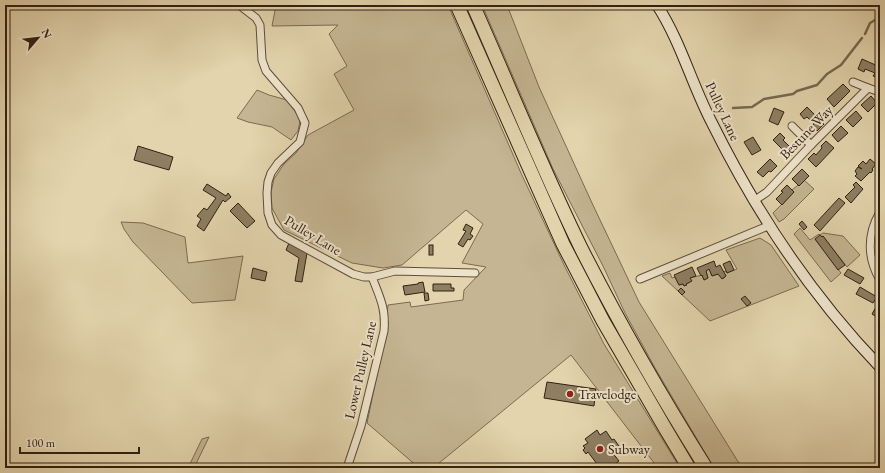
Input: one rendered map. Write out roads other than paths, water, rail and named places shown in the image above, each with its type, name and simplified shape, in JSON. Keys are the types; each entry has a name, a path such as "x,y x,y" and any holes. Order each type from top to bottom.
{"highway":[{"path":"457,5 564,244 603,321 664,428 690,468"},
{"path":"473,5 528,132 581,246 618,318 706,468"}],"street":[{"name":"Pulley Lane","path":"239,5 256,18 260,25 262,60 266,71 298,108 305,123 300,142 278,163 271,173 268,182 268,213 272,225 281,235 353,274 364,277 372,277 395,271 475,273"},
{"name":"Pulley Lane","path":"658,5 668,22 711,122 739,177 768,226 817,294 857,343 880,367"},
{"path":"854,82 880,92"},
{"name":"Bestune Way","path":"754,202 767,192 868,88"},
{"path":"792,126 811,145"},
{"path":"880,212 874,223 870,238 872,261 880,280"},
{"path":"640,279 768,226"},
{"name":"Lower Pulley Lane","path":"347,468 361,426 384,331 385,317 383,303 372,277"}],"waterway":[{"path":"865,34 870,23 880,17"},
{"path":"733,108 752,107 764,99 793,94 797,91 817,85 827,74 841,65 862,38"}],"place":[{"name":"Travelodge","path":"570,394"},
{"name":"Subway","path":"600,449"}]}
